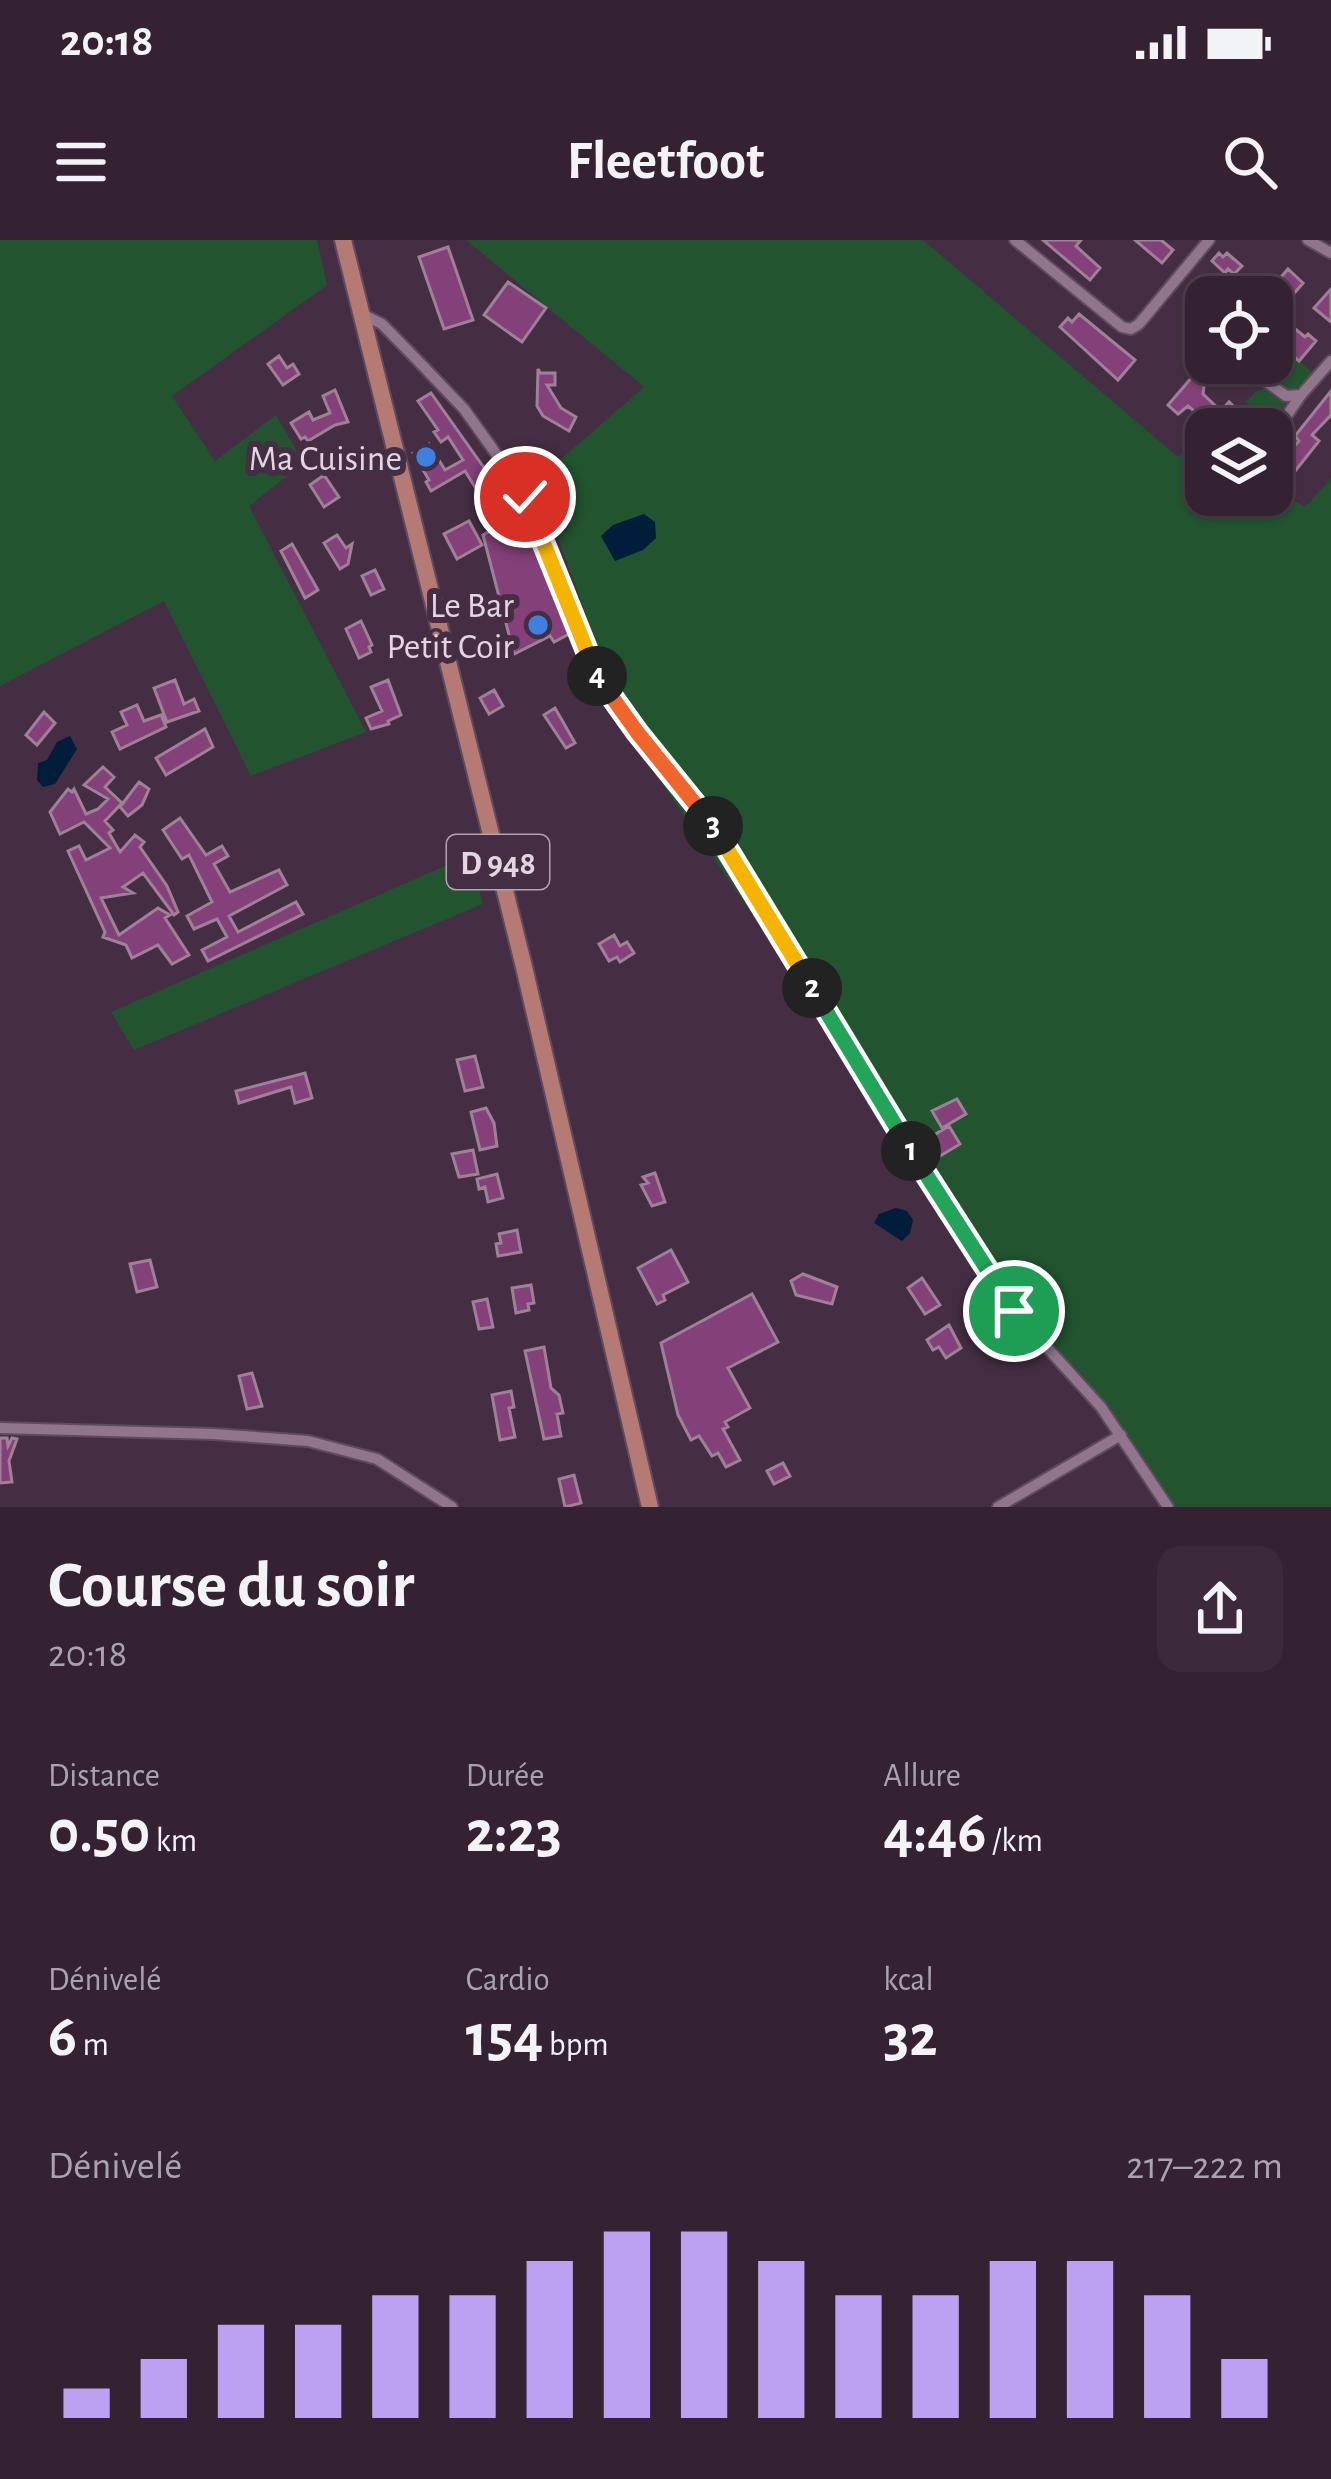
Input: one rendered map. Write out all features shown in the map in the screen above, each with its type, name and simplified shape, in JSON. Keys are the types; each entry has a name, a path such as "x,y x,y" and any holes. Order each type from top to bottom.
{"main road":[{"name":"D 948","path":"344,240 524,967 650,1507"}],"street":[{"path":"1015,240 1121,327 1131,328 1209,240"},
{"path":"1308,240 1331,253"},
{"path":"362,314 382,324 422,365 464,409 497,455 525,497 602,684 715,828 921,1168 1014,1311 1101,1407 1168,1507"},
{"path":"1292,408 1331,361"},
{"path":"1270,384 1286,396 1301,394"},
{"path":"0,1428 308,1441 376,1459 452,1507"},
{"path":"998,1507 1121,1435"}],"green space":[{"path":"0,240 317,240 327,285 172,396 215,461 276,415 304,463 249,506 366,732 251,776 164,601 0,686"},
{"path":"466,240 923,240 1178,457 1185,450 1185,516 1293,516 1293,500 1305,507 1331,479 1331,1507 1167,1507 630,737 537,480 644,387"},
{"path":"1293,355 1313,373 1299,386 1275,384 1293,384"},
{"path":"1264,389 1286,405 1252,408 1246,402"},
{"path":"470,855 483,904 134,1050 111,1012"}],"water":[{"path":"644,514 655,522 656,538 643,550 615,561 601,536 613,525"},
{"path":"70,736 77,749 55,784 43,787 37,780 38,763 47,760 57,742"},
{"path":"896,1208 907,1211 913,1220 902,1241 874,1223 879,1214"}],"building":[{"path":"1043,240 1081,240 1076,246 1100,268 1090,280"},
{"path":"1135,240 1161,240 1173,250 1162,263"},
{"path":"448,247 473,320 444,329 419,257"},
{"path":"1219,253 1223,257 1227,253 1242,266 1234,274 1228,269 1225,273 1212,261"},
{"path":"1288,269 1303,283 1293,295 1293,276 1282,276"},
{"path":"508,282 546,308 522,342 484,315"},
{"path":"1331,289 1331,322 1314,308"},
{"path":"1079,314 1135,360 1118,380 1060,327"},
{"path":"1293,327 1316,341 1299,361 1293,356"},
{"path":"279,356 299,374 283,385 268,364"},
{"path":"538,369 555,373 555,385 547,385 561,408 576,417 569,431 543,416 537,406"},
{"path":"1186,384 1202,384 1203,394 1218,408 1188,406 1178,414 1168,405"},
{"path":"335,390 348,422 308,441 301,439 291,423 309,412 313,420 330,413 323,396"},
{"path":"1331,391 1331,415 1312,435 1319,441 1293,474 1293,448 1299,441 1295,436"},
{"path":"431,393 499,489 483,500 465,471 431,491 426,482 413,453 429,444 445,470 463,460 448,437 441,442 418,401"},
{"path":"324,475 339,497 324,507 310,485"},
{"path":"469,521 482,545 457,559 444,534"},
{"path":"502,524 510,538 528,529 571,633 554,642 550,636 514,654 483,535"},
{"path":"337,535 346,548 352,544 348,564 340,569 324,543"},
{"path":"292,544 318,590 305,598 281,551"},
{"path":"375,570 384,589 371,595 362,576"},
{"path":"361,621 372,645 371,652 359,658 346,629"},
{"path":"175,680 184,704 194,699 199,711 167,722 154,688"},
{"path":"388,680 401,715 371,729 366,718 382,711 371,687"},
{"path":"494,690 503,706 489,714 480,698"},
{"path":"137,705 144,721 161,715 166,727 120,749 112,732 127,725 121,712"},
{"path":"555,708 575,743 566,748 544,715"},
{"path":"44,712 55,723 37,745 26,735"},
{"path":"205,729 213,747 166,775 156,758"},
{"path":"103,767 114,777 105,787 122,803 105,821 113,830 109,833 120,852 135,835 144,842 140,847 167,886 178,912 174,915 143,873 123,887 133,893 101,898 119,935 158,908 170,915 165,918 189,955 172,964 158,945 132,958 126,945 103,937 105,932 68,851 79,846 86,860 110,848 84,822 60,834 50,812 68,789 74,789 86,814 98,809 108,799 84,785"},
{"path":"139,782 149,789 142,805 128,816 120,807"},
{"path":"180,818 206,855 222,846 228,856 214,864 230,892 279,870 287,885 229,916 238,932 296,902 303,914 208,961 202,950 227,937 217,919 194,929 187,916 212,902 189,855 182,859 163,830"},
{"path":"614,935 620,946 627,942 634,953 620,962 617,957 609,961 599,944"},
{"path":"475,1056 483,1087 465,1091 457,1060"},
{"path":"305,1073 312,1098 295,1103 291,1087 239,1103 236,1091"},
{"path":"957,1099 966,1114 942,1128 932,1111"},
{"path":"486,1108 497,1146 480,1150 471,1112"},
{"path":"949,1126 960,1144 930,1162 919,1144"},
{"path":"473,1150 478,1174 459,1177 452,1154"},
{"path":"655,1173 665,1202 652,1206 641,1185 648,1183 643,1177"},
{"path":"497,1174 503,1198 488,1202 485,1187 479,1189 477,1179"},
{"path":"517,1230 521,1252 498,1256 499,1234"},
{"path":"671,1250 688,1282 663,1295 665,1300 657,1304 638,1268"},
{"path":"150,1260 157,1287 137,1292 130,1264"},
{"path":"803,1274 837,1287 832,1304 796,1295 791,1281"},
{"path":"922,1278 940,1305 925,1314 908,1288"},
{"path":"531,1285 534,1303 528,1304 529,1310 516,1313 512,1288"},
{"path":"752,1294 778,1342 728,1368 750,1408 725,1422 728,1427 723,1429 740,1460 726,1467 699,1436 691,1440 678,1415 661,1343"},
{"path":"487,1299 493,1327 479,1329 473,1302"},
{"path":"949,1325 961,1348 946,1358 927,1340"},
{"path":"544,1347 551,1388 559,1395 563,1413 557,1414 561,1436 544,1439 525,1351"},
{"path":"252,1373 262,1406 247,1409 239,1376"},
{"path":"511,1391 515,1437 500,1440 492,1395"},
{"path":"0,1438 7,1438 8,1446 12,1438 17,1439 9,1461 12,1482 0,1483"},
{"path":"783,1463 790,1476 774,1484 767,1471"},
{"path":"574,1475 581,1503 565,1507 559,1479"}],"place":[{"name":"Ma Cuisine","path":"426,457"},
{"name":"Le Bar Petit Coir","path":"538,625"}],"route":[{"path":"525,497 602,684 715,828 921,1168 1014,1311"}]}
